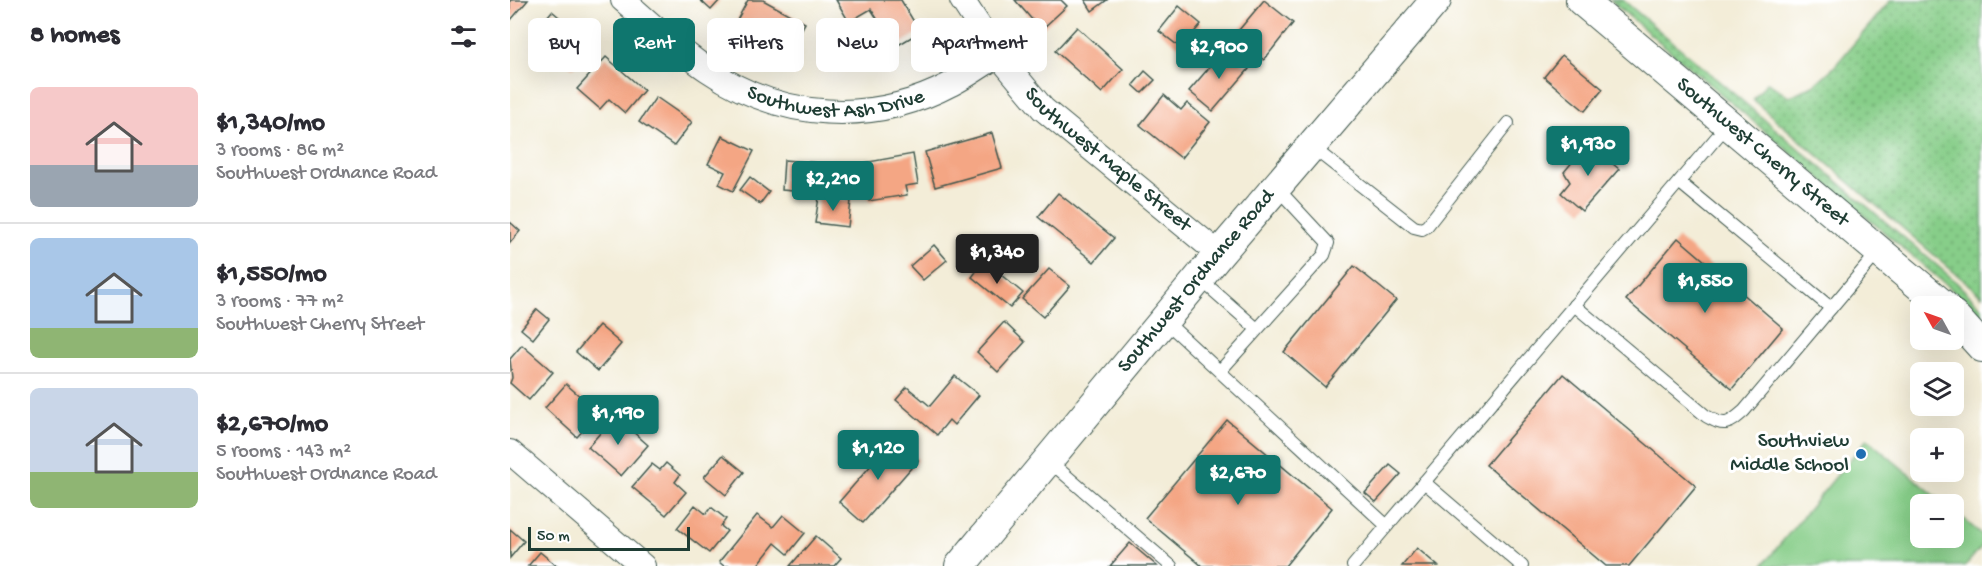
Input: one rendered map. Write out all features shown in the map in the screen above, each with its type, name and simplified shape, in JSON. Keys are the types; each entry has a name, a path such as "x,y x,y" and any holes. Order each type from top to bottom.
{"street":[{"name":"Southwest Ash Drive","path":"623,0 688,55 725,81 765,100 797,108 855,113 897,104 950,85 971,72"},
{"name":"Southwest Maple Street","path":"962,0 974,18"},
{"name":"Southwest Ordnance Road","path":"960,566 1219,254 1436,0"},
{"name":"Southwest Cherry Street","path":"1581,0 1933,296"},
{"name":"Southwest Maple Street","path":"1012,72 1043,109 1219,254"},
{"path":"1964,327 1982,347"},
{"path":"510,452 643,566"}],"lane":[{"path":"1311,146 1414,227 1422,229 1427,226 1508,123"},
{"path":"1353,566 1729,123"},
{"path":"1679,182 1831,308"},
{"path":"1220,371 1324,255 1328,243 1276,187"},
{"path":"1574,305 1706,416 1720,424 1731,422 1744,411 1880,250"},
{"path":"1199,278 1257,329"},
{"path":"1164,320 1387,526"},
{"path":"1048,460 1171,566"},
{"path":"1424,482 1522,566"}],"green space":[{"path":"1610,0 1623,0 1953,279 1982,308 1982,320 1964,302 1964,296 1958,296"},
{"path":"1891,0 1982,0 1982,296 1753,100 1767,82 1789,97 1815,84 1834,67"},
{"path":"1867,439 1910,475 1910,482 1919,482 1933,494 1910,494 1910,548 1964,548 1964,519 1982,535 1982,546 1965,566 1762,566"}],"building":[{"path":"510,0 528,0 510,21"},
{"path":"700,0 720,0 711,10"},
{"path":"748,0 763,0 796,18 738,18"},
{"path":"836,0 901,0 912,18 911,37 899,45 899,18 877,18 871,9 856,18 847,18"},
{"path":"1015,0 1061,0 1067,6 1047,24 1047,18 1031,18"},
{"path":"1085,0 1107,0 1092,11"},
{"path":"1264,0 1293,23 1264,60 1234,36"},
{"path":"1179,6 1201,24 1181,48 1159,31"},
{"path":"552,11 560,18 546,18"},
{"path":"1077,27 1123,69 1102,93 1055,51"},
{"path":"1226,48 1249,69 1213,111 1189,91"},
{"path":"1562,55 1603,89 1585,111 1544,77"},
{"path":"606,57 613,63 613,72 623,72 644,90 625,113 609,99 600,109 577,89 592,72 601,72 601,63"},
{"path":"1145,71 1155,80 1142,93 1133,85"},
{"path":"1164,95 1181,110 1187,103 1210,122 1181,158 1140,125"},
{"path":"656,97 692,122 674,146 639,122"},
{"path":"992,133 1002,168 935,187 925,152"},
{"path":"722,136 754,151 733,191 719,184 725,172 708,164"},
{"path":"1588,143 1619,169 1582,211 1561,193 1570,182 1564,172"},
{"path":"913,154 918,184 905,186 907,195 869,201 863,163"},
{"path":"784,160 830,164 827,194 782,190"},
{"path":"750,177 769,192 760,204 740,190"},
{"path":"1058,193 1114,238 1094,262 1038,217"},
{"path":"819,197 851,201 848,227 815,223"},
{"path":"510,222 520,231 510,243"},
{"path":"1678,238 1783,328 1732,389 1626,300"},
{"path":"934,245 947,260 923,280 910,266"},
{"path":"984,261 1023,293 1010,308 972,277"},
{"path":"1354,266 1396,300 1325,387 1284,352"},
{"path":"1049,269 1070,286 1043,317 1022,299"},
{"path":"537,309 549,319 533,339 521,329"},
{"path":"1004,322 1025,342 998,372 977,352"},
{"path":"599,325 621,344 598,371 576,352"},
{"path":"522,345 553,372 529,400 510,383 512,378 510,359"},
{"path":"1563,374 1696,486 1629,566 1606,566 1486,465"},
{"path":"955,376 979,395 954,425 949,420 937,435 896,400 907,387 930,406"},
{"path":"566,384 599,413 577,437 545,408"},
{"path":"615,416 648,445 621,476 588,447"},
{"path":"1227,420 1332,508 1285,566 1202,566 1145,518"},
{"path":"894,439 918,460 863,523 839,502"},
{"path":"723,455 744,472 726,495 704,477"},
{"path":"666,463 680,475 675,482 686,492 666,515 632,487 652,464 660,470"},
{"path":"1390,465 1401,474 1376,502 1365,493"},
{"path":"695,505 706,514 711,507 726,519 721,526 727,531 709,553 677,528"},
{"path":"757,515 773,527 783,515 805,533 788,554 775,543 757,566 724,566 719,562"},
{"path":"510,529 524,541 510,558"},
{"path":"816,536 841,558 834,566 790,566"},
{"path":"1130,543 1157,566 1110,566"},
{"path":"1417,548 1438,566 1402,566"},
{"path":"540,552 557,566 528,566"}],"place":[{"name":"Southview Middle School","path":"1861,454"}]}
